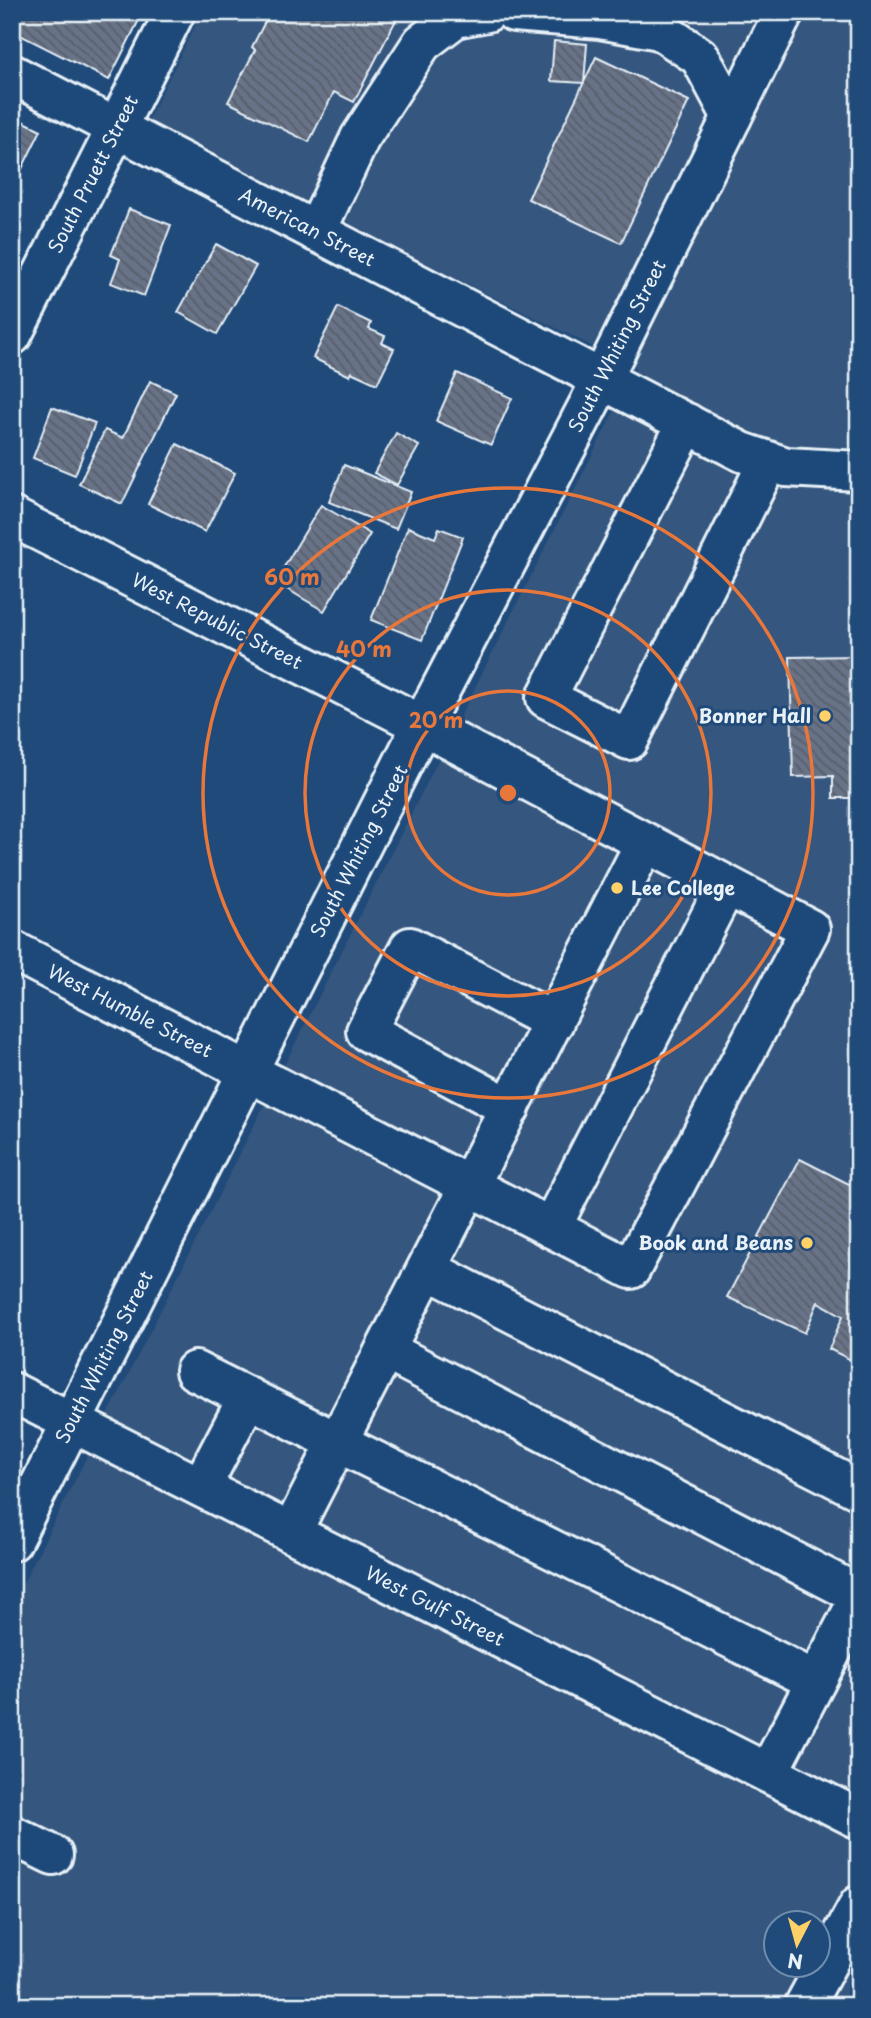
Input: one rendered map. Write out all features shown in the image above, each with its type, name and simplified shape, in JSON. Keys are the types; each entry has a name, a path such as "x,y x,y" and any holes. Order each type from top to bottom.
{"street":[{"name":"South Pruett Street","path":"12,335 175,12"},
{"path":"316,232 360,138 422,43 455,18 487,12"},
{"path":"514,12 600,19 660,30 700,57 732,117"},
{"name":"South Whiting Street","path":"12,1541 422,725 602,379 784,12"},
{"name":"American Street","path":"12,74 742,452 786,467 859,471"},
{"path":"687,423 546,698 629,740 768,462"},
{"name":"West Republic Street","path":"12,517 422,725 726,886"},
{"path":"291,1533 645,843"},
{"path":"551,1228 726,886"},
{"name":"West Humble Street","path":"12,950 631,1269 810,929 726,886"},
{"path":"510,1108 366,1031 410,947 554,1022"},
{"path":"427,1269 859,1490"},
{"path":"385,1350 859,1597 768,1773"},
{"path":"195,1371 816,1681"},
{"name":"West Gulf Street","path":"12,1392 859,1819"},
{"path":"201,1487 248,1397"},
{"path":"12,1835 53,1854"},
{"path":"804,2006 859,1905"}],"shaded area":[{"name":"Lee College","path":"202,12 859,12 859,2006 17,2006 12,2003 12,1605 636,368 146,124"}],"building":[{"path":"12,12 143,12 109,80 12,31"},
{"path":"270,12 400,12 354,102 334,92 309,142 228,102 255,50 252,47"},
{"path":"554,41 587,44 584,83 551,81"},
{"path":"596,57 689,101 621,243 528,199"},
{"path":"12,116 41,130 12,189"},
{"path":"129,209 171,225 144,296 111,283 120,259 111,255"},
{"path":"216,244 256,266 217,334 178,312"},
{"path":"338,307 371,323 369,329 385,336 382,343 394,349 377,384 351,372 350,376 313,358"},
{"path":"457,373 512,398 491,445 436,421"},
{"path":"150,381 176,393 122,504 79,484 105,430 123,438"},
{"path":"52,407 95,423 75,475 33,458"},
{"path":"396,433 419,446 397,485 374,473"},
{"path":"177,444 235,473 205,532 148,504"},
{"path":"344,465 411,492 396,529 329,502"},
{"path":"321,505 370,534 324,611 275,582"},
{"path":"408,527 435,538 439,528 463,537 422,640 371,620"},
{"name":"Bonner Hall","path":"859,656 859,774 855,774 856,798 833,798 833,776 793,777 790,657"},
{"name":"Book and Beans","path":"800,1159 859,1189 859,1364 829,1349 843,1316 818,1302 805,1333 727,1297"}],"place":[{"name":"Bonner Hall","path":"825,716"},
{"name":"Lee College","path":"617,888"},
{"name":"Book and Beans","path":"807,1243"}]}
